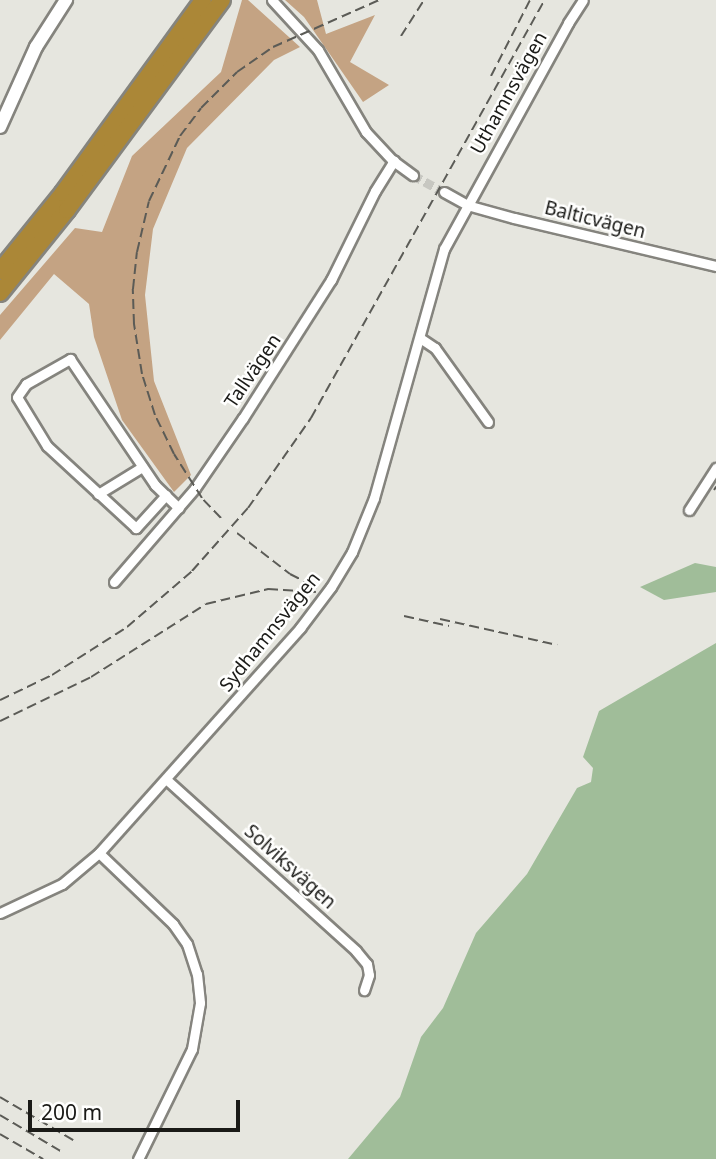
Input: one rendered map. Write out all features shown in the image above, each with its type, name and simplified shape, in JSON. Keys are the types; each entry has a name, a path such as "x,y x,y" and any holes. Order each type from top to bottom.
{"highway":[{"path":"134,96 190,0"},
{"path":"0,271 204,0"},
{"path":"0,293 75,200 222,0"}],"main road":[{"path":"0,127 36,47 66,0"}],"street":[{"path":"272,0 318,50 366,132 394,161 413,175"},
{"name":"Uthamnsvägen","path":"467,205 583,0"},
{"name":"Tallvägen","path":"114,582 179,508 307,322 331,280 374,191 394,161"},
{"name":"Balticvägen","path":"444,192 467,205 716,266"},
{"name":"Sydhamnsvägen","path":"0,913 62,884 99,853 300,628 352,552 374,498 444,249 467,205"},
{"path":"420,338 435,348 488,422"},
{"path":"166,495 136,528 47,446 17,397 26,384 70,359 142,467 179,508"},
{"path":"98,494 142,467"},
{"path":"689,510 716,468"},
{"name":"Solviksvägen","path":"167,780 356,951 367,964 369,975 364,990"},
{"path":"99,853 173,924 187,944 197,974 200,1003 192,1049 138,1159"}],"shaded area":[{"path":"242,0 248,0 300,47 274,60 187,148 153,229 145,295 154,381 191,475 174,492 122,420 94,337 89,304 54,274 0,340 0,315 75,228 102,232 132,156 221,72"},
{"path":"285,0 317,0 326,34 375,15 350,62 389,85 363,102 304,17"},
{"path":"695,563 716,567 716,592 664,600 640,587"},
{"path":"716,643 716,1159 348,1159 400,1097 421,1037 443,1008 476,933 527,874 577,788 591,782 593,768 583,757 599,711"}],"tunnel":[{"path":"413,175 444,192"}],"railway":[{"path":"221,518 202,498 174,454 155,415 142,374 134,324 133,289 137,252 149,201 180,136 201,108 237,72 273,47 379,0"},
{"path":"401,36 424,0"},
{"path":"491,76 530,0"},
{"path":"0,700 52,675 127,627 192,571 248,508 311,418 545,0"},
{"path":"237,533 290,574 317,588"},
{"path":"0,721 91,677 206,604 268,589 316,592"},
{"path":"404,616 449,626"},
{"path":"440,619 557,645"},
{"path":"0,1097 73,1140"},
{"path":"0,1115 64,1153"},
{"path":"0,1134 43,1159"}]}
